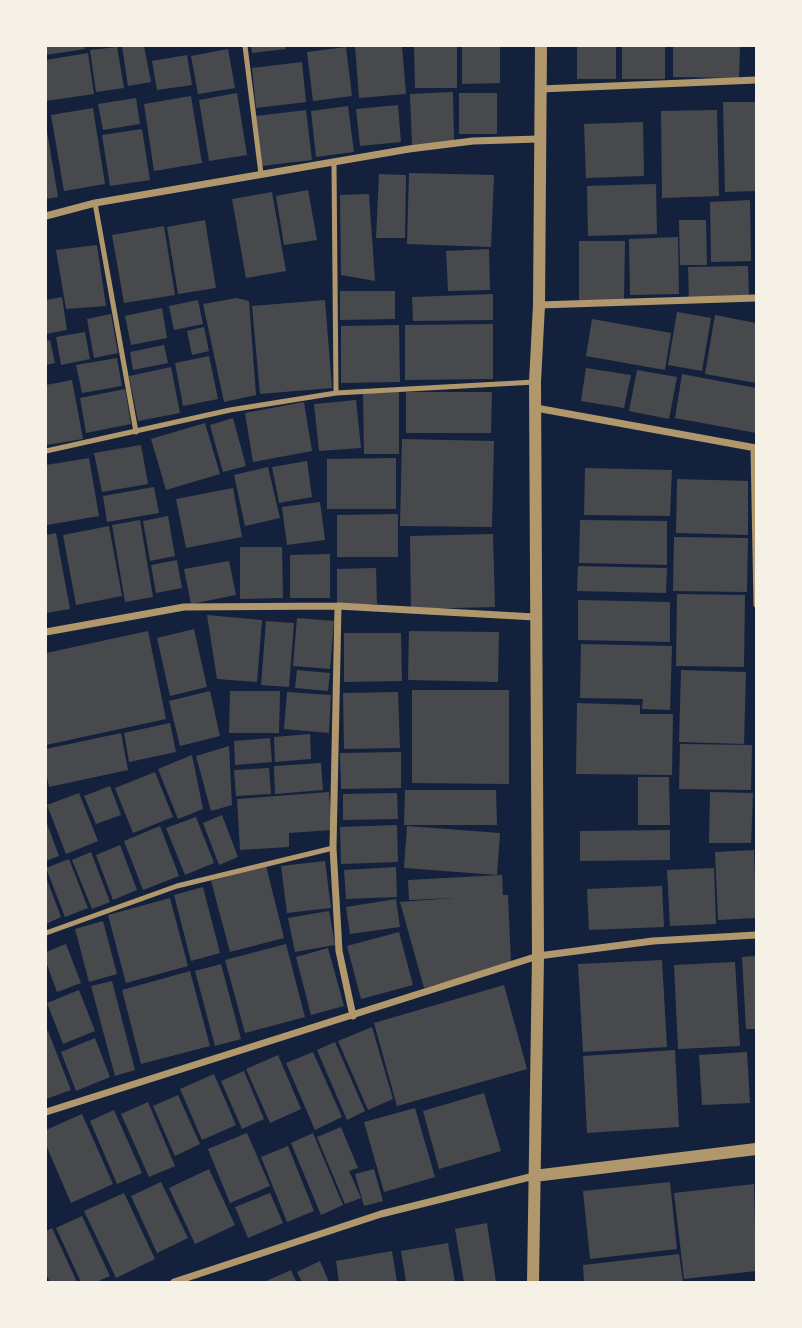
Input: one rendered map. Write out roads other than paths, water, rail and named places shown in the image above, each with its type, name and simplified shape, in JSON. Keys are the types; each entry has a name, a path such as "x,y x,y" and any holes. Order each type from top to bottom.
{"street":[{"path":"533,1283 538,956 535,382 541,46"},
{"path":"540,89 757,80"},
{"path":"46,216 95,203 409,149 473,141 539,139"},
{"path":"538,305 757,298"},
{"path":"536,408 755,448"},
{"path":"46,632 184,607 338,606 535,617"},
{"path":"338,606 334,848 339,951 353,1016"},
{"path":"46,1112 538,956 653,941 757,935"},
{"path":"174,1283 381,1214 534,1176 757,1149"}],"lane":[{"path":"245,46 261,174"},
{"path":"334,164 336,393"},
{"path":"95,203 136,432"},
{"path":"46,451 230,410 336,393 535,382"},
{"path":"755,448 757,605"},
{"path":"46,933 177,886 334,848"}]}
